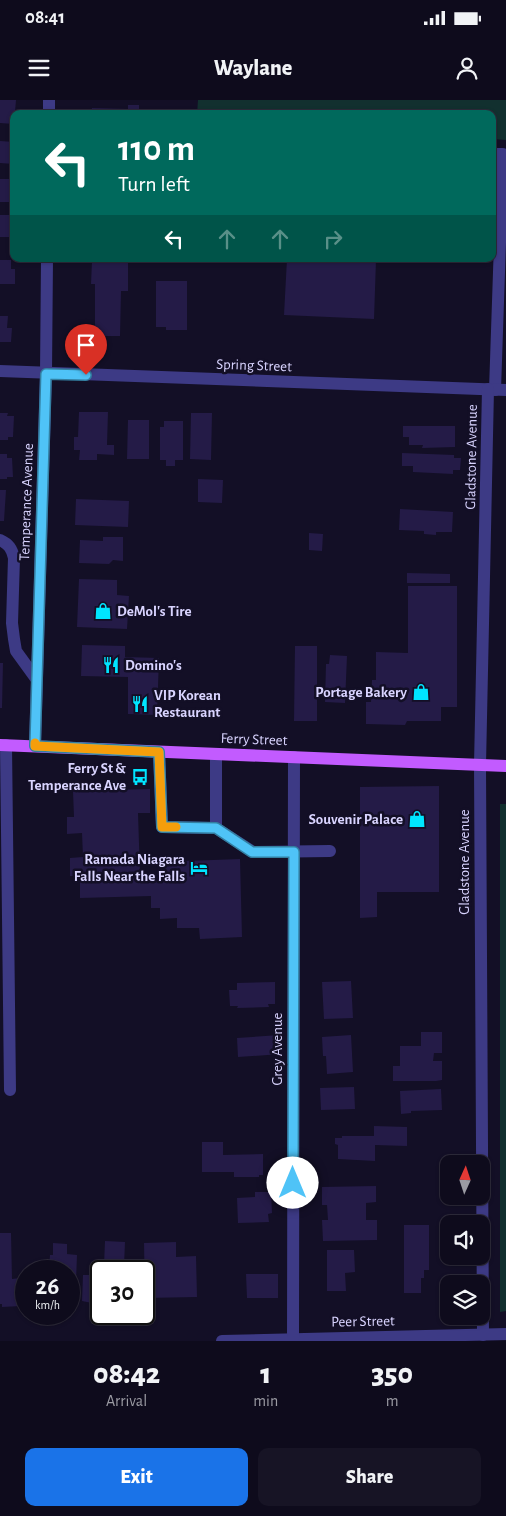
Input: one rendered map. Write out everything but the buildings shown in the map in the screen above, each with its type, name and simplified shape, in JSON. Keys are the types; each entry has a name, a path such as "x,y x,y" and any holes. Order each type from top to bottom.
{"main road":[{"name":"Ferry Street","path":"3,745 506,766"}],"street":[{"name":"Gladstone Avenue","path":"483,1335 480,765 496,390 496,254 503,154 496,154"},
{"name":"Temperance Avenue","path":"35,746 48,262"},
{"name":"Spring Street","path":"0,371 496,390"},
{"path":"0,540 8,544 14,558 12,630 16,651 37,680"},
{"path":"3,745 10,1090"},
{"path":"159,752 162,827 216,828 252,852 330,851"},
{"path":"216,754 216,828"},
{"name":"Grey Avenue","path":"293,1340 294,757"},
{"name":"Peer Street","path":"222,1341 506,1334"}],"green space":[{"path":"198,100 506,100 506,140 496,139 496,110 197,110"},
{"path":"500,804 506,804 506,1311 500,1312"}],"slow traffic":[{"path":"35,743 35,746 159,752 162,827 176,827"}],"place":[{"name":"DeMol's Tire","path":"103,611"},
{"name":"Domino's","path":"111,665"},
{"name":"Portage Bakery","path":"421,692"},
{"name":"VIP Korean Restaurant","path":"140,704"},
{"name":"Ferry St & Temperance Ave","path":"140,777"},
{"name":"Souvenir Palace","path":"417,819"},
{"name":"Ramada Niagara Falls Near the Falls","path":"199,868"}],"route":[{"path":"86,375 46,374 35,746 159,752 162,827 216,828 252,852 294,852 293,1183"}]}
